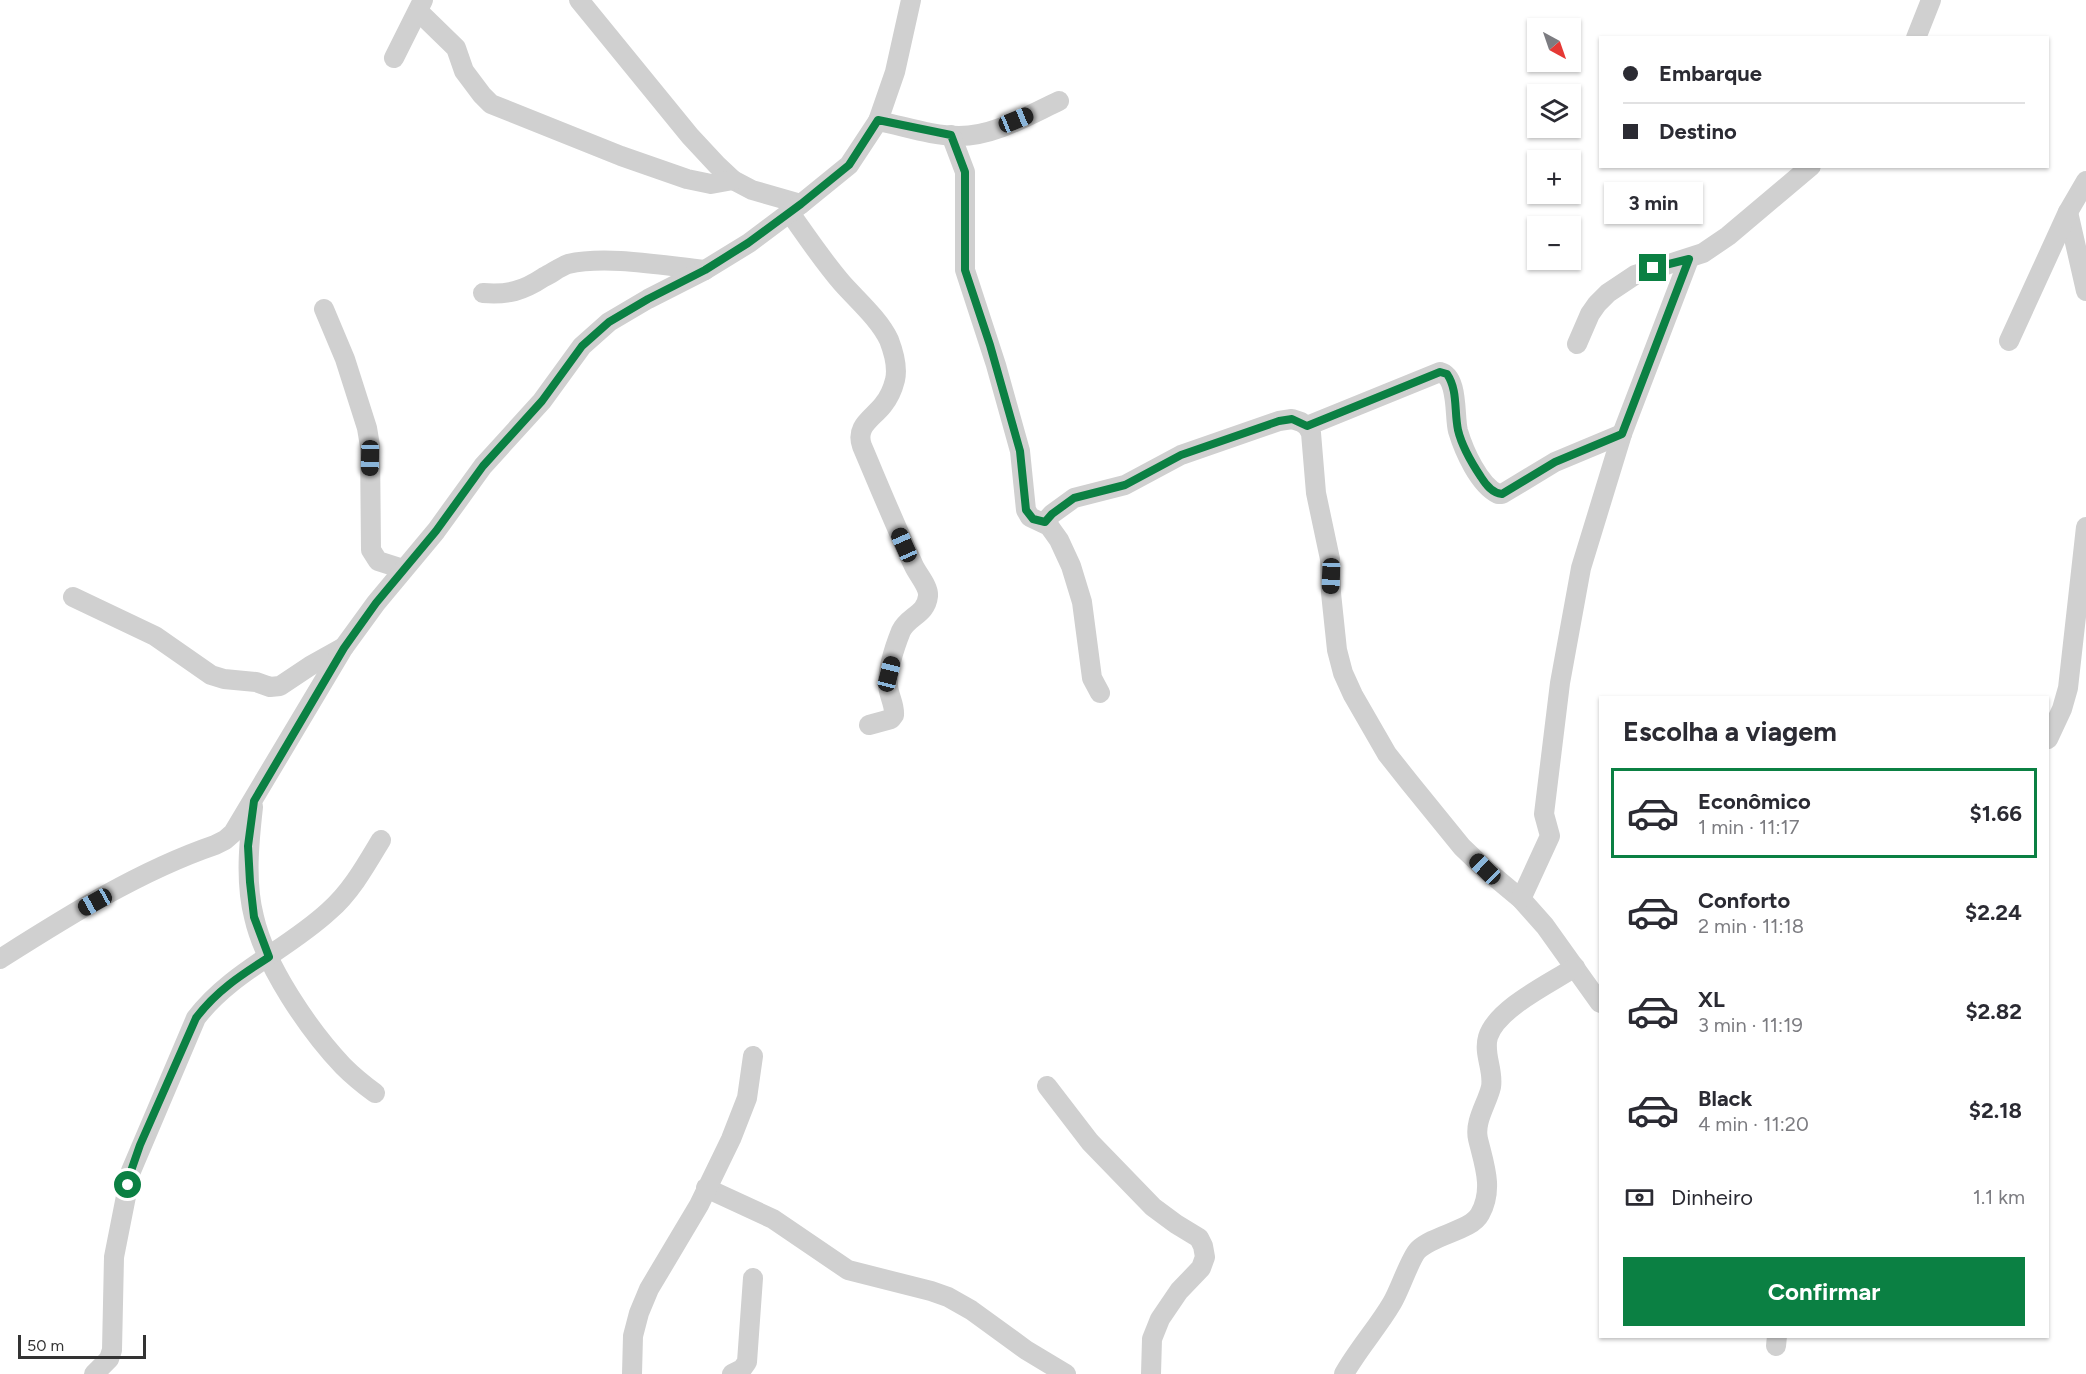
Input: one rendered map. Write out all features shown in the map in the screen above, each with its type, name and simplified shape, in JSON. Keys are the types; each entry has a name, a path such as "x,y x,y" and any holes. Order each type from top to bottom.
{"street":[{"path":"579,0 690,136 734,180 796,208 818,252 877,322 888,339 896,359 895,379 884,404 864,425 860,436 892,518 927,588 928,595 924,609 904,627 896,646 888,685 894,715 891,719 869,725"},
{"path":"0,959 133,881 225,840 233,833 344,648 403,570 436,531 483,466 542,401 582,346 609,322 705,270 748,243 849,165 878,120 895,72 911,0"},
{"path":"1917,36 1932,0"},
{"path":"394,58 421,6 456,48 468,77 491,104 621,156 687,179 711,184 734,180"},
{"path":"878,120 961,136 987,132 1059,101"},
{"path":"951,135 965,172 965,270 990,345 1020,451 1026,510 1033,519 1045,522 1062,546 1078,586 1092,678 1100,693"},
{"path":"1576,344 1590,314 1608,293 1635,275 1703,253 1728,236 1809,168"},
{"path":"2010,341 2068,212 2086,181"},
{"path":"2068,212 2086,291"},
{"path":"1521,899 1550,836 1544,814 1567,640 1581,568 1622,434 1689,259"},
{"path":"483,293 502,294 518,291 565,265 596,261 705,270"},
{"path":"324,309 345,358 367,428 370,446 371,550 378,561 403,570"},
{"path":"1307,426 1440,372 1444,373 1449,377 1454,389 1458,429 1464,449 1485,483 1498,494 1502,494 1555,462 1622,434"},
{"path":"1045,522 1074,498 1125,485 1199,448 1279,421 1292,419 1307,426 1313,442 1316,493 1330,559 1330,593 1337,650 1343,673 1353,695 1387,754 1462,847 1521,899 1545,927 1599,1002"},
{"path":"2049,737 2062,709 2068,688 2086,527"},
{"path":"73,597 155,636 211,675 224,679 256,682 270,687 280,686 310,666 344,648"},
{"path":"254,801 248,846 250,882 254,917 269,957 289,995 329,1049 344,1067 375,1093"},
{"path":"94,1374 109,1359 112,1350 114,1257 131,1171 140,1145 196,1018 208,1002 227,985 330,911 350,888 381,840"},
{"path":"1344,1374 1358,1350 1392,1304 1416,1252 1427,1243 1469,1224 1480,1215 1488,1184 1477,1136 1477,1124 1489,1096 1492,1082 1486,1053 1488,1037 1496,1023 1514,1006 1575,967"},
{"path":"632,1374 633,1336 649,1289 699,1205 731,1139 747,1098 753,1056"},
{"path":"1047,1086 1081,1132 1140,1194 1164,1215 1199,1238 1203,1246 1205,1257 1201,1268 1179,1291 1160,1319 1152,1339 1151,1374"},
{"path":"706,1188 773,1219 848,1270 948,1297 1066,1374"},
{"path":"732,1374 742,1369 747,1362 753,1278"}],"route":[{"path":"128,1185 140,1145 196,1018 208,1002 227,985 269,957 254,917 250,882 248,846 254,801 344,648 376,603 436,531 483,466 542,401 582,346 609,322 705,270 748,243 801,204 849,165 878,120 951,135 961,159 967,188 964,234 965,270 990,345 1020,451 1024,471 1026,510 1033,519 1045,522 1074,498 1125,485 1181,455 1279,421 1292,419 1307,426 1440,372 1447,374 1454,389 1458,429 1472,465 1494,492 1502,494 1555,462 1622,434 1689,259 1653,268"}]}
